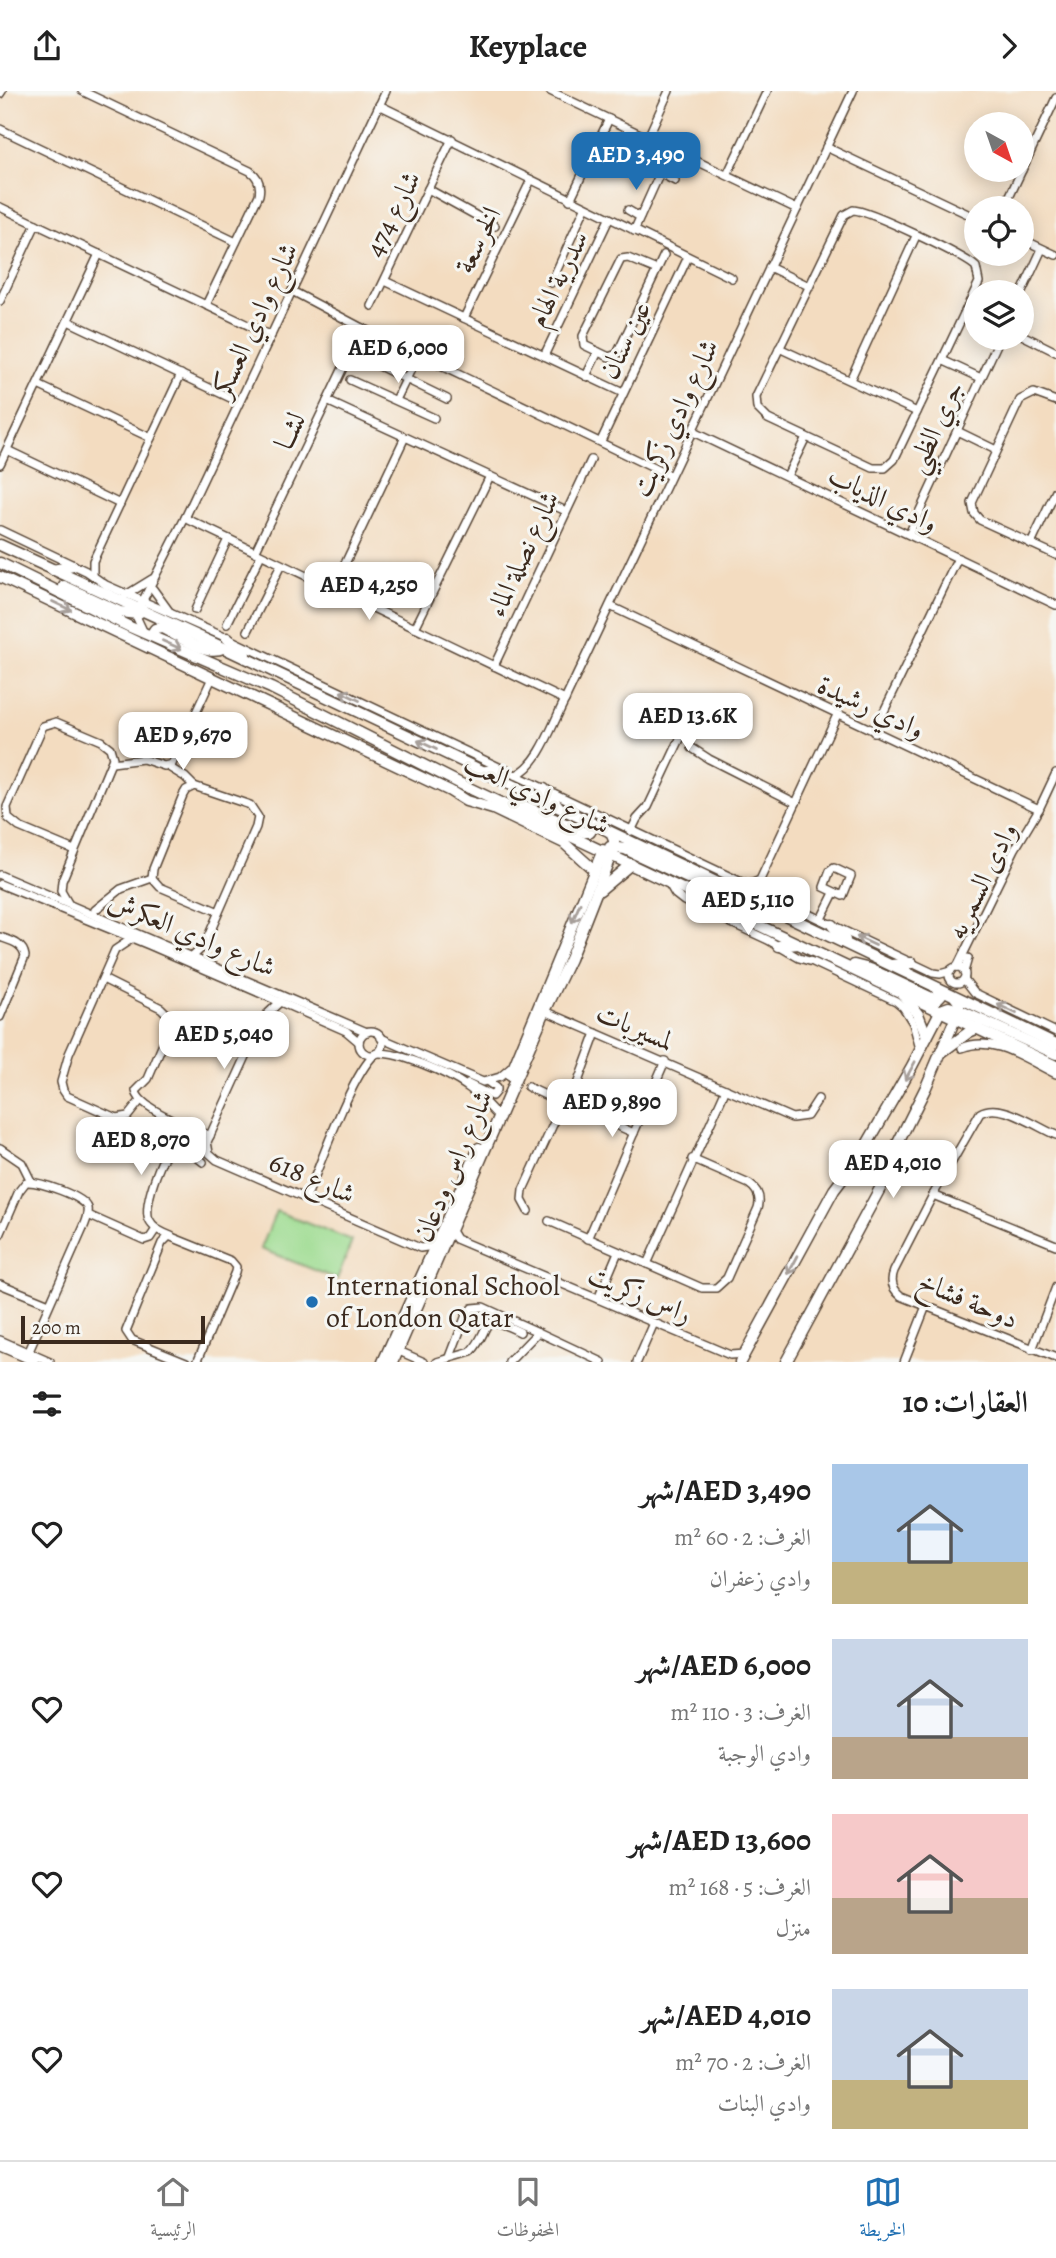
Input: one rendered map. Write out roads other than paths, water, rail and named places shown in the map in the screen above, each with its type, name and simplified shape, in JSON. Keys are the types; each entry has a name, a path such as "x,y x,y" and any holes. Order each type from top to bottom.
{"street":[{"path":"82,91 253,172 259,181 260,191 206,305"},
{"name":"شارع وادي العسكر","path":"141,607 386,91"},
{"path":"550,91 797,209"},
{"path":"568,100 573,91"},
{"path":"648,137 670,91"},
{"path":"727,175 767,91"},
{"name":"شارع وادي زكريت","path":"511,773 526,770 534,762 853,91"},
{"path":"1034,145 1056,98"},
{"path":"379,105 732,278"},
{"path":"570,200 609,119"},
{"path":"0,129 236,242"},
{"name":"شارع 474","path":"372,306 452,139"},
{"path":"826,147 964,212"},
{"path":"634,160 675,181"},
{"path":"634,231 660,173"},
{"name":"الخرسعة","path":"464,318 531,180"},
{"path":"428,189 495,226"},
{"path":"0,207 271,336"},
{"path":"551,283 585,208"},
{"path":"628,210 640,217"},
{"path":"858,210 916,236 972,263 979,272 979,282 894,460 885,468 873,468 763,417 757,408 756,397 848,211 858,210"},
{"name":"سدرية الهام","path":"544,356 610,219"},
{"path":"1,299 36,225"},
{"path":"849,380 916,236"},
{"path":"1034,245 1056,255"},
{"path":"1027,280 1042,249"},
{"path":"0,464 99,254"},
{"path":"657,270 628,257 620,261 582,338 584,345 611,358 617,354 657,270 664,255"},
{"name":"عين سنان","path":"601,441 688,257"},
{"path":"769,267 809,286"},
{"path":"384,281 623,393"},
{"path":"292,292 670,476"},
{"path":"68,321 239,402"},
{"name":"لشــا","path":"227,624 362,328"},
{"path":"1034,341 1056,352"},
{"path":"779,348 917,412"},
{"name":"جري الظبي","path":"909,534 994,350"},
{"path":"586,376 598,352"},
{"path":"396,400 418,355"},
{"path":"365,359 447,398"},
{"path":"942,360 981,378"},
{"path":"93,575 93,561 181,374"},
{"path":"351,380 434,418"},
{"path":"38,384 151,437"},
{"path":"1056,401 1038,393 1023,397 973,498 974,513 980,520 1056,555"},
{"path":"327,401 566,511"},
{"name":"وادي الذياب","path":"691,431 1056,605"},
{"path":"957,431 996,450"},
{"path":"332,589 405,437"},
{"path":"787,476 806,437"},
{"path":"7,450 120,504"},
{"name":"شارع نصلة الماء","path":"494,666 591,460"},
{"path":"415,628 490,476"},
{"path":"1031,544 1056,491"},
{"path":"185,519 565,700"},
{"path":"0,530 93,575 104,584 127,595 141,607 174,616 225,643 511,773 912,963 936,974 959,972 975,993 1056,1032"},
{"path":"195,610 229,539"},
{"name":"شارع وادي العب","path":"0,545 225,643 256,664 1056,1044"},
{"path":"0,553 25,557"},
{"path":"874,731 958,558"},
{"path":"53,570 77,568 93,561"},
{"name":"شارع وادي العب","path":"0,563 147,634 271,688 469,788 610,851 843,965 941,1010 957,1014 978,1028 1056,1066"},
{"path":"248,631 281,565"},
{"name":"شارع وادي العسكر","path":"141,607 153,589 160,567"},
{"name":"شارع وادي العب","path":"0,577 466,801 484,806 558,840 575,851 594,870"},
{"path":"127,595 153,578"},
{"path":"39,581 60,584 120,612 141,607"},
{"path":"153,589 174,616"},
{"name":"وادي رشيدة","path":"610,606 1039,809"},
{"path":"141,607 147,634 162,628 208,649 219,650 225,643"},
{"path":"167,766 180,751 212,678"},
{"path":"271,688 288,714"},
{"path":"631,831 646,809 688,722 684,711 665,703"},
{"path":"764,893 760,880 838,715"},
{"path":"68,903 61,891 64,876 112,763 112,753 106,744 61,723 47,724 37,734 7,807 8,818 19,827 74,849"},
{"path":"692,748 796,803"},
{"path":"112,763 143,759 167,766 194,786 250,805 258,817 204,946 192,957"},
{"path":"534,762 533,776 561,809"},
{"path":"480,771 511,773"},
{"name":"وادى السمريه","path":"959,972 1015,849 1039,809 1056,772"},
{"path":"194,786 185,792 153,869 152,878 160,887 219,912"},
{"path":"469,788 484,806"},
{"path":"484,795 502,796 584,832 590,832 594,825"},
{"path":"611,833 614,840 610,851 625,849 726,896 749,898"},
{"path":"558,840 579,839"},
{"name":"شارع راس ودعان","path":"393,1362 594,870 610,851"},
{"name":"شارع راس ودعان","path":"383,1362 428,1259 450,1229 570,959 610,851"},
{"path":"667,858 685,856"},
{"path":"595,896 631,863"},
{"name":"شارع وادي العكرش","path":"0,876 367,1032"},
{"path":"45,893 64,876"},
{"path":"95,910 121,889 152,878"},
{"path":"748,885 760,880"},
{"path":"667,881 675,894 684,901 799,958 896,1001 909,1014 920,1049"},
{"name":"شارع وادي العكرش","path":"0,884 133,938 346,1031 359,1042"},
{"path":"821,919 834,893"},
{"path":"832,925 850,946"},
{"path":"111,929 116,936 116,949 65,1065 62,1086 71,1098 120,1118 131,1114 140,1101"},
{"path":"752,945 757,935"},
{"path":"0,937 17,943 25,955 0,1017"},
{"path":"116,949 133,938"},
{"path":"779,946 799,944"},
{"path":"204,946 207,963"},
{"path":"890,965 912,963"},
{"path":"843,965 870,969 938,1000 941,994 935,987"},
{"path":"103,979 161,1008 170,1017 169,1030 148,1079 136,1091 140,1101 210,1136 264,1017 265,1003 262,995"},
{"path":"899,991 918,1014 927,1037"},
{"path":"786,1362 880,1191 898,1150 895,1147 942,1052 957,1014 958,1000 953,995"},
{"path":"264,1017 280,1002"},
{"path":"743,1358 834,1190 862,1153 941,1010"},
{"name":"لمسيربات","path":"545,1011 797,1119 811,1113 818,1099"},
{"path":"957,1014 1056,1053"},
{"path":"942,1052 978,1028"},
{"path":"353,1087 362,1051 359,1042 361,1036 373,1032 476,1080 488,1082 496,1087 496,1091 492,1096 403,1056 367,1055 362,1051"},
{"path":"562,1111 560,1102 564,1094 575,1090 596,1033"},
{"path":"306,1198 353,1087 370,1059 382,1048 381,1038"},
{"path":"962,1048 975,1043 994,1045 1056,1075"},
{"path":"588,1239 665,1061"},
{"path":"488,1082 504,1075 515,1062"},
{"path":"457,1080 474,1091 495,1113"},
{"path":"528,1087 560,1102"},
{"path":"647,1264 692,1159 726,1089"},
{"path":"610,1096 643,1112"},
{"path":"528,1211 522,1200 523,1190 556,1116 571,1108 582,1111"},
{"name":"دوحة فشاخ","path":"1056,1135 1000,1109 983,1111 974,1119 933,1195 894,1271 892,1280 894,1289 901,1296 1056,1358"},
{"path":"602,1119 634,1133"},
{"path":"197,1362 236,1267 231,1261 156,1229 150,1223 147,1213 155,1181 173,1142 179,1137 201,1131"},
{"path":"191,1134 193,1154 203,1162"},
{"name":"شارع 618","path":"210,1136 207,1149 214,1158 420,1248"},
{"path":"0,1148 22,1163 30,1181 81,1200 88,1207 88,1215 27,1356"},
{"path":"549,1221 707,1289 716,1289 727,1278 758,1208 759,1197 751,1185 692,1159"},
{"path":"0,1235 20,1188 30,1181"},
{"path":"933,1195 1056,1245"},
{"path":"88,1215 142,1240 150,1238 156,1229"},
{"path":"428,1259 420,1248 456,1239 450,1229"},
{"path":"171,1236 163,1241 126,1331 132,1340 186,1362"},
{"name":"راس زكريت","path":"456,1239 732,1359 743,1358"},
{"path":"598,1299 618,1252"},
{"path":"0,1284 49,1304"},
{"path":"1032,1350 1056,1287"},
{"path":"904,1362 926,1306"},
{"path":"450,1357 466,1315 472,1308 483,1307 602,1362"},
{"path":"437,1362 471,1352 485,1327 491,1323 499,1322 520,1332"},
{"path":"637,1362 654,1323"},
{"path":"509,1362 537,1332"},
{"path":"0,1341 35,1362"},
{"path":"0,1347 50,1362"},
{"path":"399,1351 424,1362"}],"place":[{"name":"International School of London Qatar","path":"312,1302"}]}
